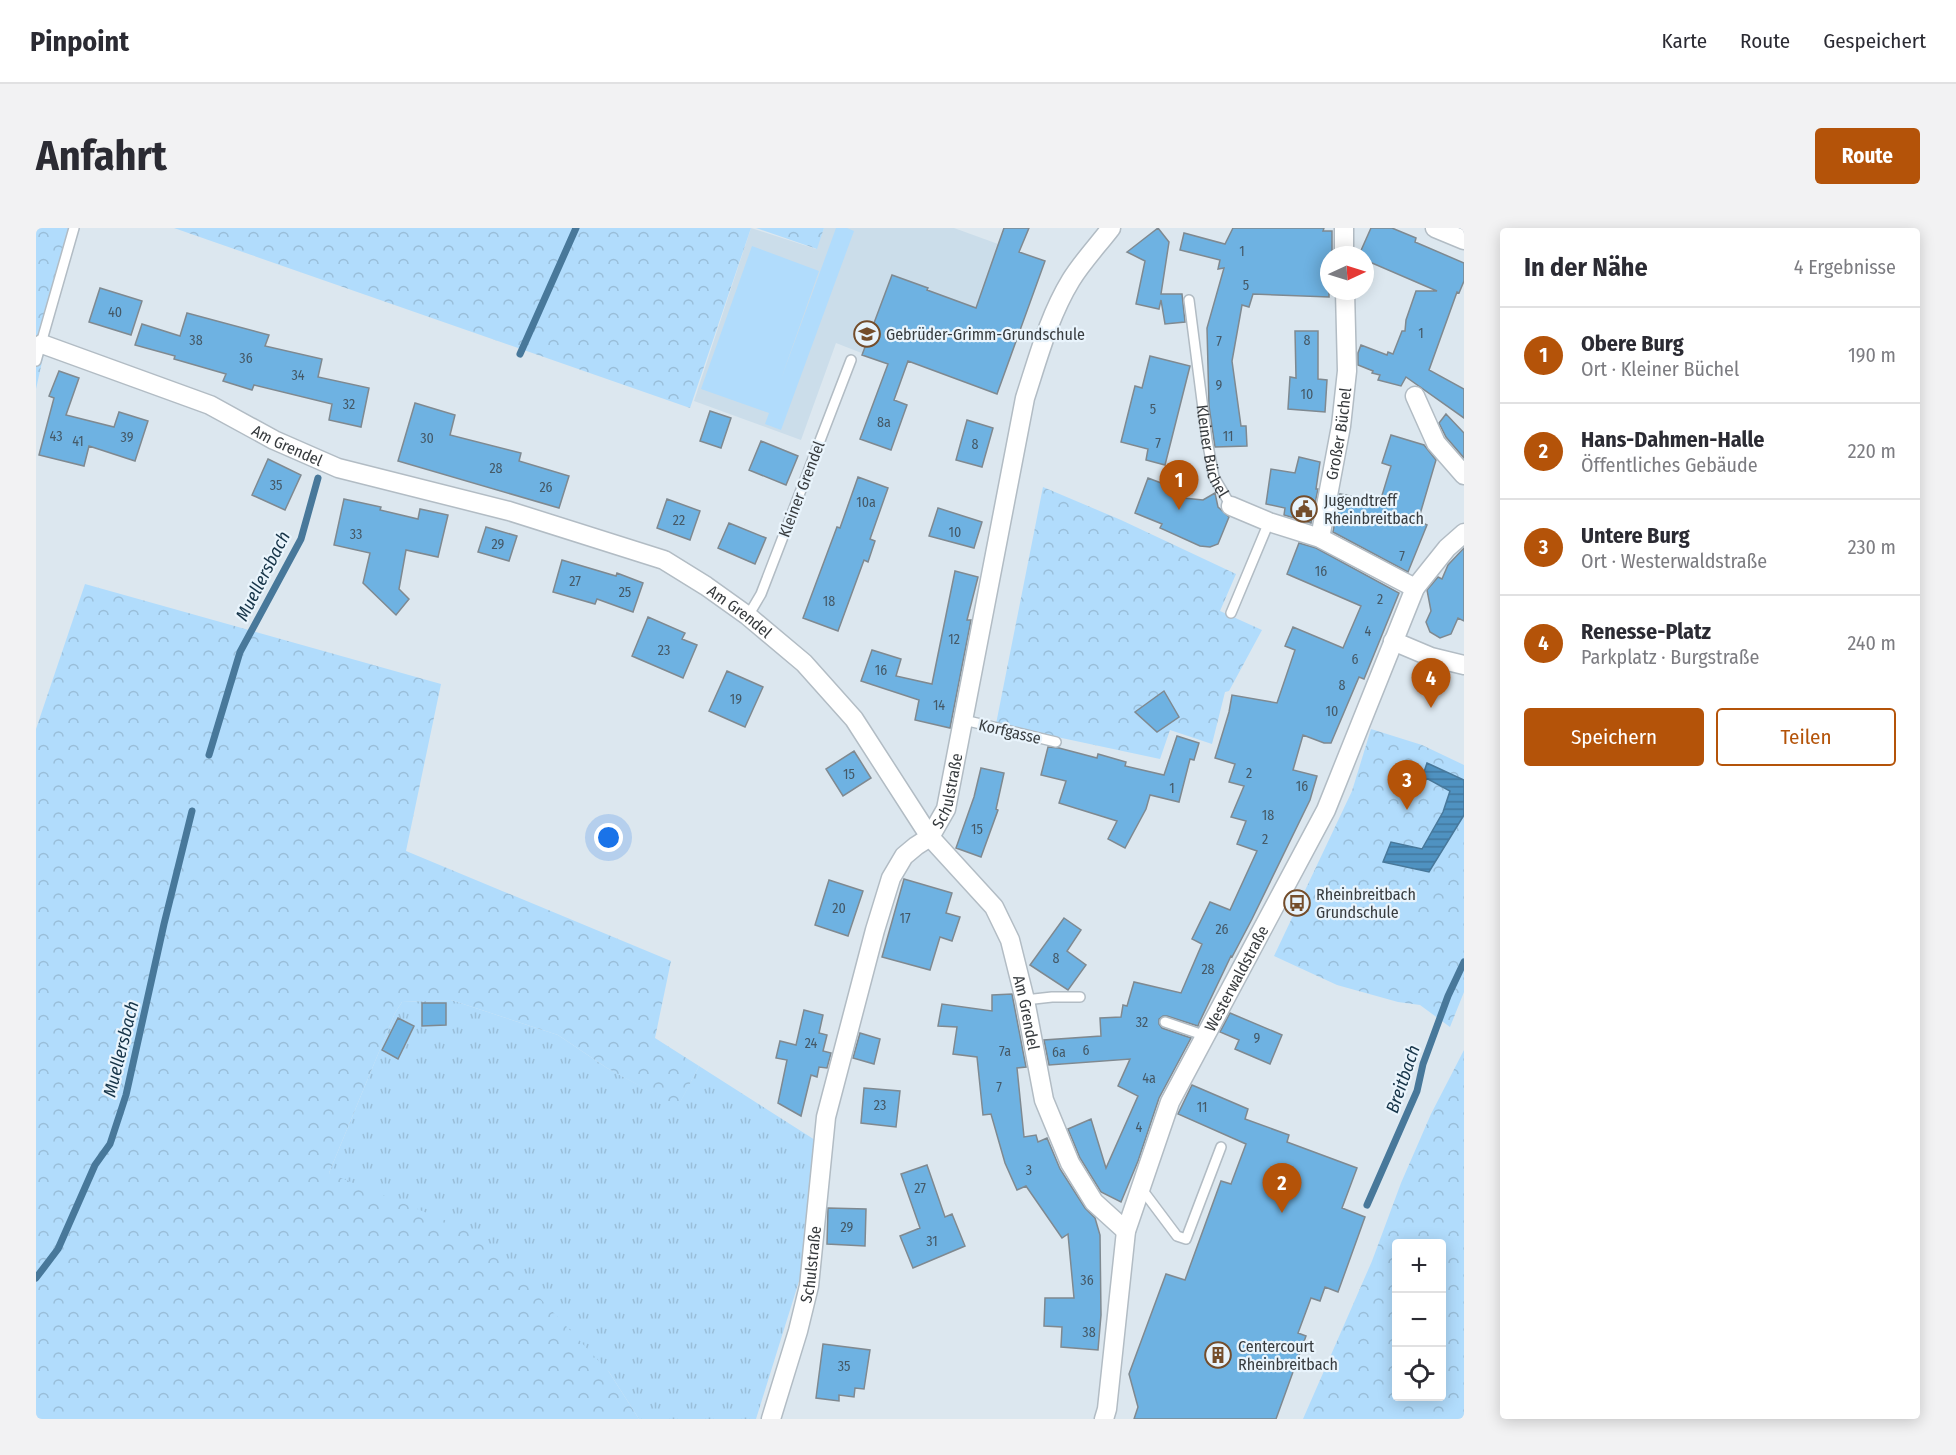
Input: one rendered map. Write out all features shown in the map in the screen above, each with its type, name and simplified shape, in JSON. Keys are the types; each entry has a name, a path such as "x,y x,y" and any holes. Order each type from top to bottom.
{"street":[{"name":"Schulstraße","path":"771,1419 809,1286 826,1117 875,930 891,878 904,856 930,837 946,809 1021,413 1041,346 1058,304 1077,271 1111,228"},
{"path":"1344,228 1344,246"},
{"path":"1435,228 1464,240"},
{"name":"Großer Büchel","path":"1320,538 1341,426 1347,371 1345,300"},
{"name":"Am Grendel","path":"39,352 210,405 274,440 339,468 509,511 664,560 748,616 804,663 854,719 930,837 994,907 1010,940 1025,1000 1044,1100 1070,1163 1094,1202 1126,1231"},
{"path":"1415,396 1436,443 1464,475"},
{"name":"Kleiner Büchel","path":"1231,506 1269,522 1320,538"},
{"name":"Westerwaldstraße","path":"1104,1419 1107,1409 1126,1231 1170,1102 1326,810 1415,588 1446,548 1464,533"},
{"path":"1320,538 1415,588"},
{"path":"1392,641 1431,657 1464,665"}],"lane":[{"path":"39,352 74,228"},
{"name":"Kleiner Büchel","path":"1189,300 1214,477 1231,506"},
{"name":"Kleiner Grendel","path":"748,616 761,594 851,360"},
{"path":"1231,613 1269,522"},
{"name":"Korfgasse","path":"964,720 1056,742"},
{"path":"1025,1000 1080,997"},
{"path":"1165,1022 1206,1036"},
{"path":"1141,1188 1177,1236 1185,1239 1221,1147"}],"shaded area":[{"name":"Gebrüder-Grimm-Grundschule","path":"751,228 816,249 824,228 954,228 1045,261 997,394 908,361 905,370 836,343 801,440 694,401"},
{"path":"1427,763 1464,780 1464,815 1429,872 1383,862 1391,842 1422,849 1443,812 1450,791 1428,779 1421,781"}],"green space":[{"path":"36,228 72,228 36,389"},
{"path":"174,228 751,228 690,408"},
{"path":"756,228 824,228 817,249"},
{"path":"836,228 847,228 854,231 781,430 765,424 769,413 701,389 752,246 819,271 780,382"},
{"path":"1043,487 1121,520 1236,574 1220,611 1262,630 1229,691 1225,692 1212,744 1170,730 1160,759 996,724"},
{"path":"85,584 441,684 406,851 671,961 655,1038 699,1066 678,1107 607,1068 558,1035 451,1000 402,1002 395,1013 329,1173 481,1235 609,1372 639,1419 36,1419 36,729"},
{"path":"1371,729 1422,745 1464,765 1464,780 1427,763 1428,779 1450,791 1443,812 1422,849 1383,862 1429,872 1464,815 1464,992 1450,1027 1420,1005 1398,1002 1337,985 1274,956 1352,791"},
{"path":"451,1000 558,1035 607,1068 678,1106 699,1066 815,1140 800,1278 756,1419 639,1419 609,1372 329,1173 395,1013 402,1002"},
{"path":"1464,1050 1464,1419 1303,1419 1372,1261 1401,1183 1431,1114"}],"building":[{"path":"1004,228 1029,228 1019,252 1045,261 997,394 908,361 894,400 907,405 891,450 860,439 888,364 862,355 892,275 976,308"},
{"path":"1158,228 1169,242 1161,294 1182,294 1185,322 1165,324 1161,300 1159,309 1136,304 1145,261 1127,252"},
{"path":"1233,228 1324,228 1323,231 1332,231 1332,246 1320,246 1320,297 1253,294 1249,307 1242,305 1232,361 1241,426 1246,426 1247,446 1215,447 1209,406 1207,328 1224,268 1218,269 1220,260 1180,250 1184,233 1225,244"},
{"path":"1371,228 1392,228 1416,238 1415,242 1464,263 1464,281 1459,293 1457,292 1429,370 1464,389 1464,418 1406,377 1401,386 1378,380 1380,375 1358,365 1361,345 1387,355 1388,352 1393,354 1402,331 1405,331 1406,320 1416,291 1437,291 1374,264 1374,246 1363,246"},
{"path":"100,288 142,301 131,335 89,322"},
{"path":"187,313 269,335 265,346 322,359 318,377 369,388 361,427 329,420 332,404 254,385 252,390 223,381 226,374 135,345 142,324 180,336"},
{"path":"1295,331 1318,331 1318,379 1327,380 1325,412 1288,409 1290,377 1296,378"},
{"path":"1150,356 1190,366 1165,465 1146,460 1148,449 1121,442 1135,386 1142,388"},
{"path":"59,371 79,378 66,415 114,427 119,412 148,421 135,461 89,446 84,466 39,455 54,398 49,396"},
{"path":"415,403 455,415 450,435 521,453 519,461 569,476 559,508 398,461"},
{"path":"710,411 731,418 721,448 700,441"},
{"path":"1446,414 1464,433 1464,458 1446,437 1439,423"},
{"path":"967,420 993,428 982,467 956,460"},
{"path":"1391,435 1424,445 1436,460 1418,521 1427,525 1408,572 1333,532 1340,494 1380,502 1391,466 1382,463"},
{"path":"761,441 798,456 786,485 749,470"},
{"path":"1299,457 1320,462 1316,489 1318,489 1311,523 1284,515 1285,508 1266,504 1271,469 1295,473"},
{"path":"268,459 301,475 285,510 252,495"},
{"path":"858,477 888,488 870,539 875,541 868,562 864,560 838,631 803,618"},
{"path":"1148,478 1177,489 1174,497 1203,500 1215,493 1218,507 1229,517 1218,544 1210,547 1200,546 1160,528 1162,524 1135,513"},
{"path":"344,499 381,507 380,510 418,519 420,509 448,515 438,557 406,550 399,589 409,599 396,615 363,583 370,553 334,545"},
{"path":"667,499 700,511 690,540 657,528"},
{"path":"938,508 982,522 974,548 929,536"},
{"path":"729,523 766,538 755,564 718,548"},
{"path":"486,527 517,536 509,561 478,552"},
{"path":"1299,543 1316,548 1399,593 1364,679 1359,677 1331,743 1324,743 1303,735 1293,770 1317,776 1310,800 1198,1026 1167,1016 1159,1019 1162,1028 1191,1038 1159,1098 1138,1161 1121,1202 1101,1192 1080,1158 1068,1129 1091,1119 1106,1168 1138,1096 1118,1086 1130,1059 1049,1065 1044,1040 1101,1036 1100,1018 1121,1017 1123,1005 1127,1006 1134,982 1181,993 1202,944 1192,939 1210,902 1230,910 1257,851 1237,844 1246,821 1231,817 1244,786 1229,782 1235,764 1215,758 1232,695 1277,703 1295,650 1285,646 1293,627 1343,648 1361,606 1287,574"},
{"path":"1464,548 1464,621 1458,618 1451,634 1440,638 1430,632 1426,622 1431,611 1427,590 1438,577 1442,579 1448,565"},
{"path":"562,560 616,576 617,573 643,583 633,612 597,599 595,604 553,592"},
{"path":"955,571 978,577 967,620 971,620 950,728 915,720 919,700 861,681 872,650 901,659 896,676 932,684"},
{"path":"648,617 685,633 682,639 697,645 683,678 632,656"},
{"path":"727,671 763,687 745,727 709,711"},
{"path":"1164,691 1179,717 1157,732 1135,712"},
{"path":"1177,736 1199,743 1194,760 1190,759 1179,802 1150,795 1146,809 1125,848 1108,839 1117,821 1059,803 1066,781 1041,775 1048,747 1097,758 1098,754 1126,762 1125,766 1164,775"},
{"path":"854,751 871,778 843,796 826,769"},
{"path":"981,768 1004,773 996,809 998,810 981,857 956,848 974,797"},
{"path":"904,879 952,893 946,913 960,917 952,941 940,937 930,970 882,957"},
{"path":"829,880 863,891 848,936 815,925"},
{"path":"1064,918 1081,930 1067,951 1086,965 1068,990 1030,965"},
{"path":"1012,994 1026,1067 1017,1068 1024,1137 1036,1135 1038,1142 1047,1138 1060,1169 1085,1208 1095,1218 1100,1235 1101,1315 1098,1350 1061,1347 1062,1327 1044,1326 1045,1298 1074,1298 1068,1234 1062,1238 1026,1186 1017,1190 1005,1163 991,1114 983,1115 977,1057 953,1054 957,1027 938,1026 942,1004 992,1011 992,995"},
{"path":"422,1003 446,1003 446,1025 422,1026"},
{"path":"804,1010 823,1015 819,1033 827,1035 823,1051 831,1053 827,1068 819,1067 817,1077 811,1075 801,1116 778,1103 787,1060 776,1058 780,1041 796,1045"},
{"path":"1230,1013 1282,1035 1270,1064 1235,1049 1239,1040 1220,1032"},
{"path":"398,1018 414,1026 398,1059 382,1050"},
{"path":"860,1033 880,1039 874,1064 853,1058"},
{"path":"1192,1085 1248,1109 1245,1119 1289,1135 1287,1142 1357,1168 1342,1208 1365,1217 1338,1292 1325,1287 1320,1301 1311,1298 1298,1333 1306,1336 1276,1419 1134,1419 1138,1407 1129,1374 1166,1274 1185,1280 1221,1181 1231,1184 1246,1144 1178,1114"},
{"path":"864,1088 900,1091 896,1127 861,1123"},
{"path":"927,1165 945,1217 952,1214 965,1246 913,1268 900,1236 920,1228 901,1174"},
{"path":"828,1208 866,1209 865,1246 827,1244"},
{"path":"823,1344 870,1350 864,1389 855,1388 854,1397 839,1395 839,1401 816,1398"}],"waterway":[{"name":"Muellersbach","path":"520,354 576,228"},
{"name":"Muellersbach","path":"209,755 240,652 301,539 318,478"},
{"name":"Muellersbach","path":"36,1278 58,1249 95,1165 110,1144 126,1095 192,811"},
{"name":"Breitbach","path":"1367,1205 1417,1091 1423,1064 1448,996 1464,962"}],"place":[{"name":"Gebrüder-Grimm-Grundschule","path":"867,334"},
{"name":"Jugendtreff Rheinbreitbach","path":"1304,509"},
{"name":"Obere Burg","path":"1179,510"},
{"name":"Renesse-Platz","path":"1431,708"},
{"name":"Untere Burg","path":"1407,810"},
{"name":"Rheinbreitbach Grundschule","path":"1297,903"},
{"name":"Hans-Dahmen-Halle","path":"1282,1213"},
{"name":"Centercourt Rheinbreitbach","path":"1218,1355"}]}
